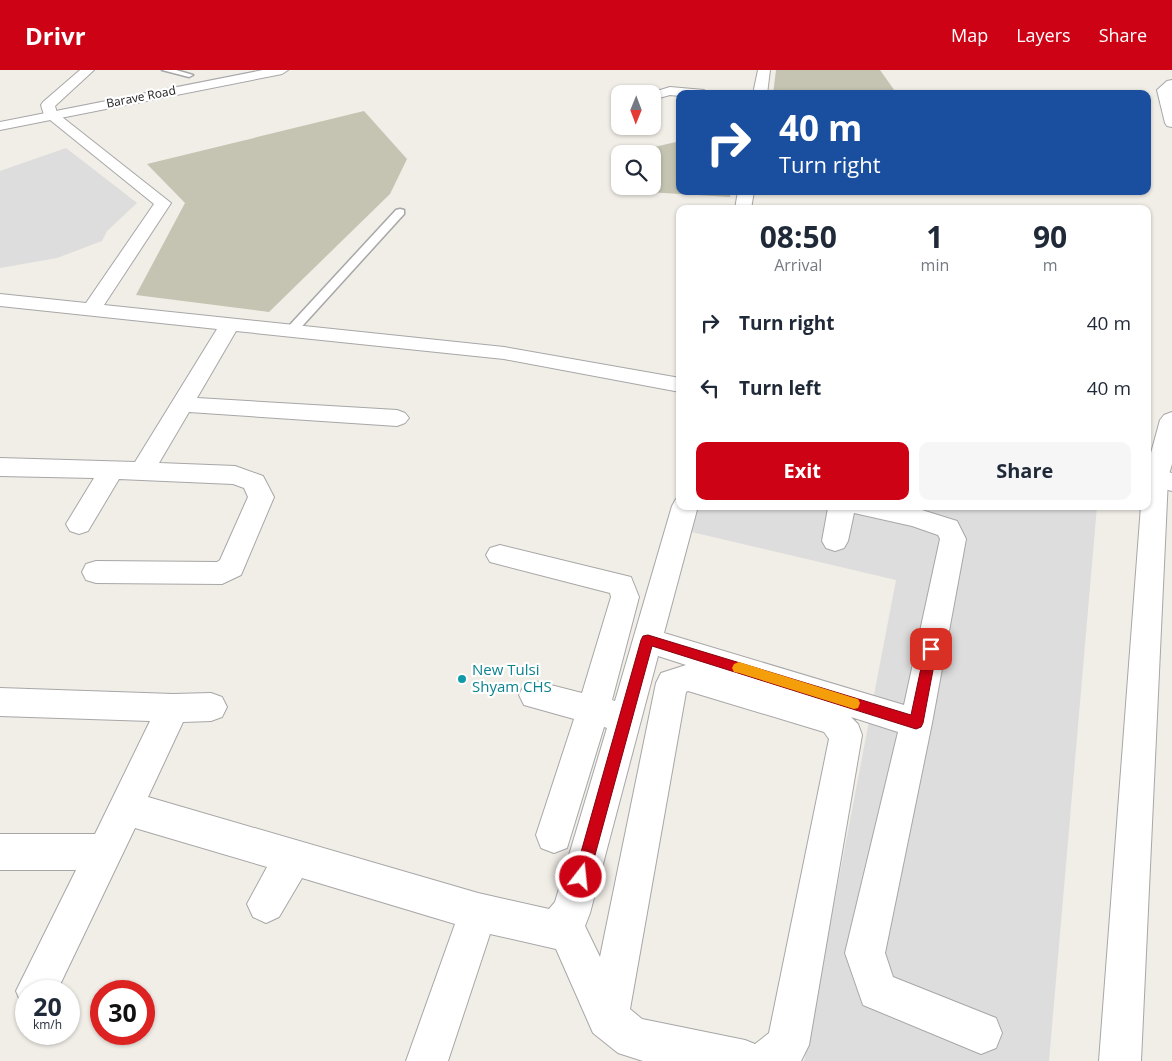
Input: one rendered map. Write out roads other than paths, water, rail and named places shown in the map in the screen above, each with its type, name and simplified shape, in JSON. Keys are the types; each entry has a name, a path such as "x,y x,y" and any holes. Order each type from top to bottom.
{"street":[{"path":"88,70 50,110 163,202 91,310"},
{"name":"Barave Road","path":"0,126 50,110 216,70"},
{"name":"Barave Road","path":"0,115 50,110 282,70"},
{"path":"761,90 764,70"},
{"path":"1167,70 1172,77"},
{"path":"1172,84 1164,90 1172,123"},
{"path":"661,94 676,92"},
{"path":"0,300 504,353 676,384"},
{"path":"142,471 229,325"},
{"path":"182,404 397,418"},
{"path":"1120,1061 1159,479 1172,420"},
{"path":"0,467 235,474 254,482 261,497 231,567 222,573 96,572"},
{"path":"79,524 112,470"},
{"path":"126,808 478,912 556,930 571,912 684,510"},
{"path":"835,541 841,510"},
{"path":"898,510 915,512 948,528 952,539 916,723 865,953 877,991 981,1033"},
{"path":"500,555 621,585 625,597 593,710 554,835"},
{"path":"648,640 916,723"},
{"path":"608,1018 672,683 688,678 834,721 846,735 788,1045 767,1061"},
{"path":"535,694 626,719"},
{"path":"0,702 173,708 211,707"},
{"path":"41,980 173,708"},
{"path":"0,852 105,852"},
{"path":"266,904 293,858"},
{"path":"427,1061 478,912"},
{"path":"563,922 608,1018 633,1038 745,1061"}],"lane":[{"path":"166,70 189,75"},
{"path":"291,331 400,212"}],"place":[{"name":"New Tulsi Shyam CHS","path":"462,679"}]}
